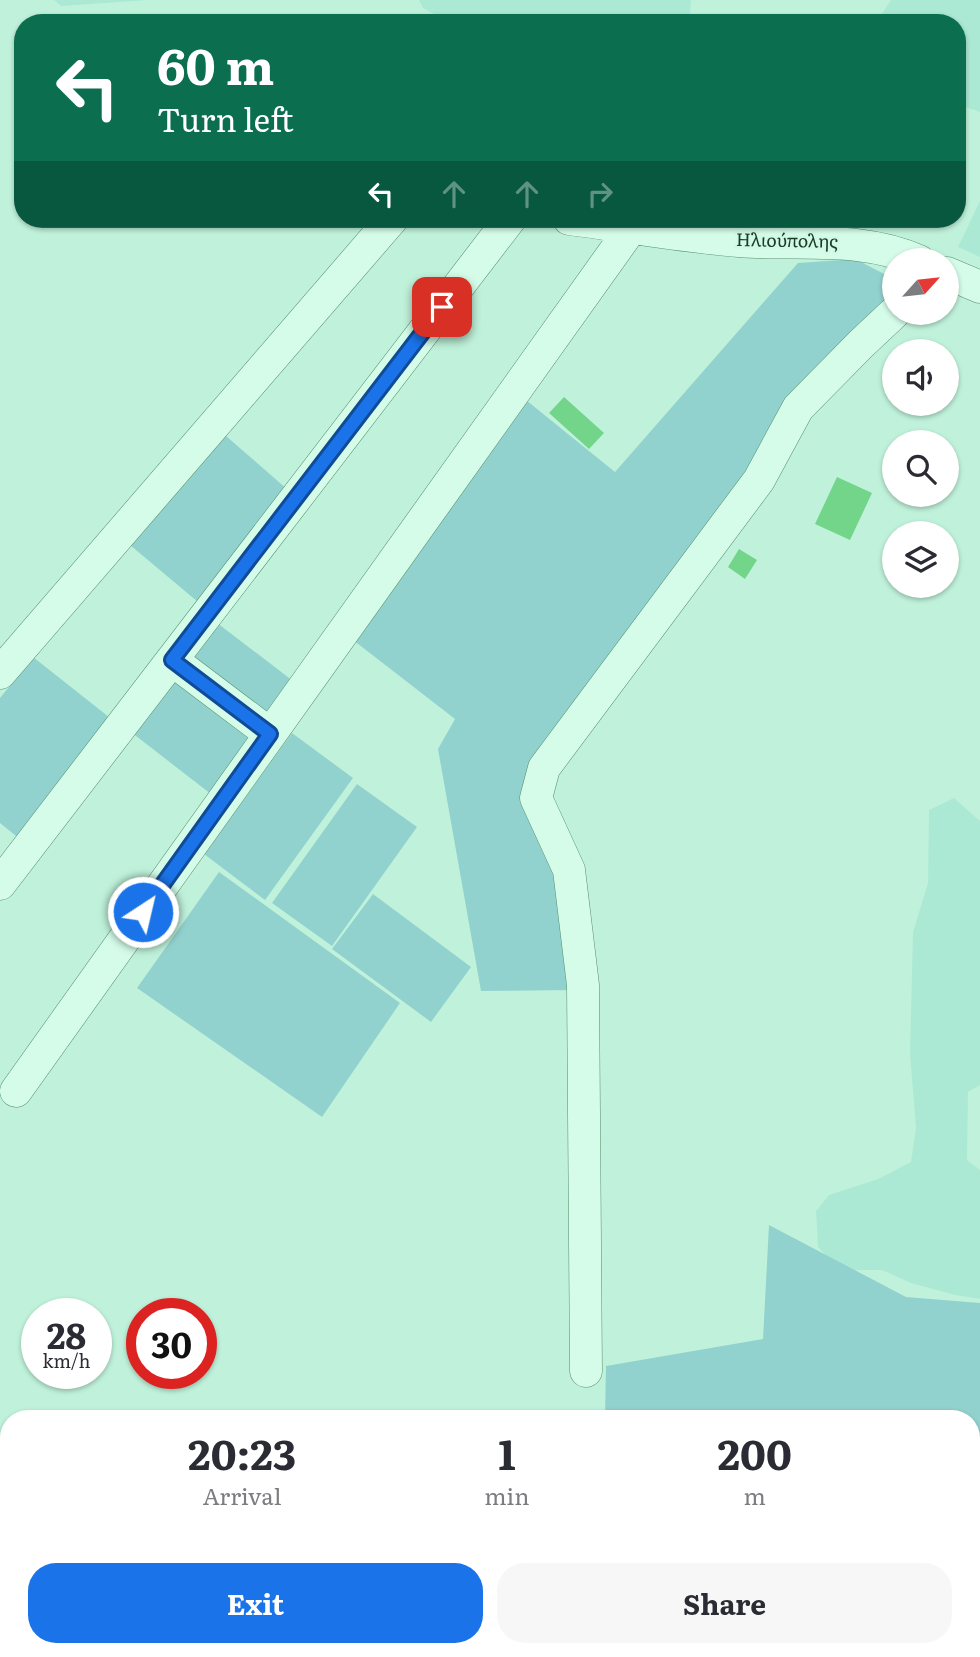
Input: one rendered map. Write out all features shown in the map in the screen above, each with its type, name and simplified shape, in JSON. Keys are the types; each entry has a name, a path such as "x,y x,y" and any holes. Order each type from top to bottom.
{"street":[{"path":"0,673 384,228"},
{"path":"0,884 503,228"},
{"path":"16,1091 631,228"},
{"name":"Ηλιούπολης","path":"640,228 740,241 850,242 885,248"},
{"path":"959,278 980,287"},
{"path":"586,1371 583,985 569,870 536,798 541,778 544,768 759,480 798,408 882,324"},
{"path":"172,660 270,734"}],"shaded area":[{"path":"54,0 149,0 61,6"},
{"path":"419,0 691,0 690,14 434,14 423,8"},
{"path":"891,0 980,0 980,112 966,107 966,14 882,14"},
{"path":"980,201 980,257 958,247"},
{"path":"855,259 882,273 882,307 783,411 729,507 541,759 561,871 576,990 481,991 438,749 455,719 353,640 521,396 615,472 798,263"},
{"path":"218,429 288,490 198,602 124,540"},
{"path":"212,619 297,684 216,798 127,729"},
{"path":"33,657 114,721 21,840 0,823 0,698"},
{"path":"292,733 353,778 265,900 204,854"},
{"path":"357,784 417,827 332,946 272,903"},
{"path":"954,798 980,821 980,1085 968,1092 967,1160 980,1170 980,1299 911,1283 882,1270 839,1270 818,1247 816,1211 829,1195 878,1179 911,1162 916,1128 910,1054 913,932 928,883 929,810"},
{"path":"219,872 400,1003 322,1117 137,988"},
{"path":"373,894 471,967 431,1022 332,949"},
{"path":"769,1225 906,1297 980,1303 980,1410 605,1410 606,1366 763,1339"}],"building":[{"path":"564,397 604,433 589,449 549,413"},
{"path":"837,477 872,493 850,540 815,524"},
{"path":"739,549 757,560 745,579 728,567"}],"route":[{"path":"143,912 270,734 172,660 442,307"}]}
